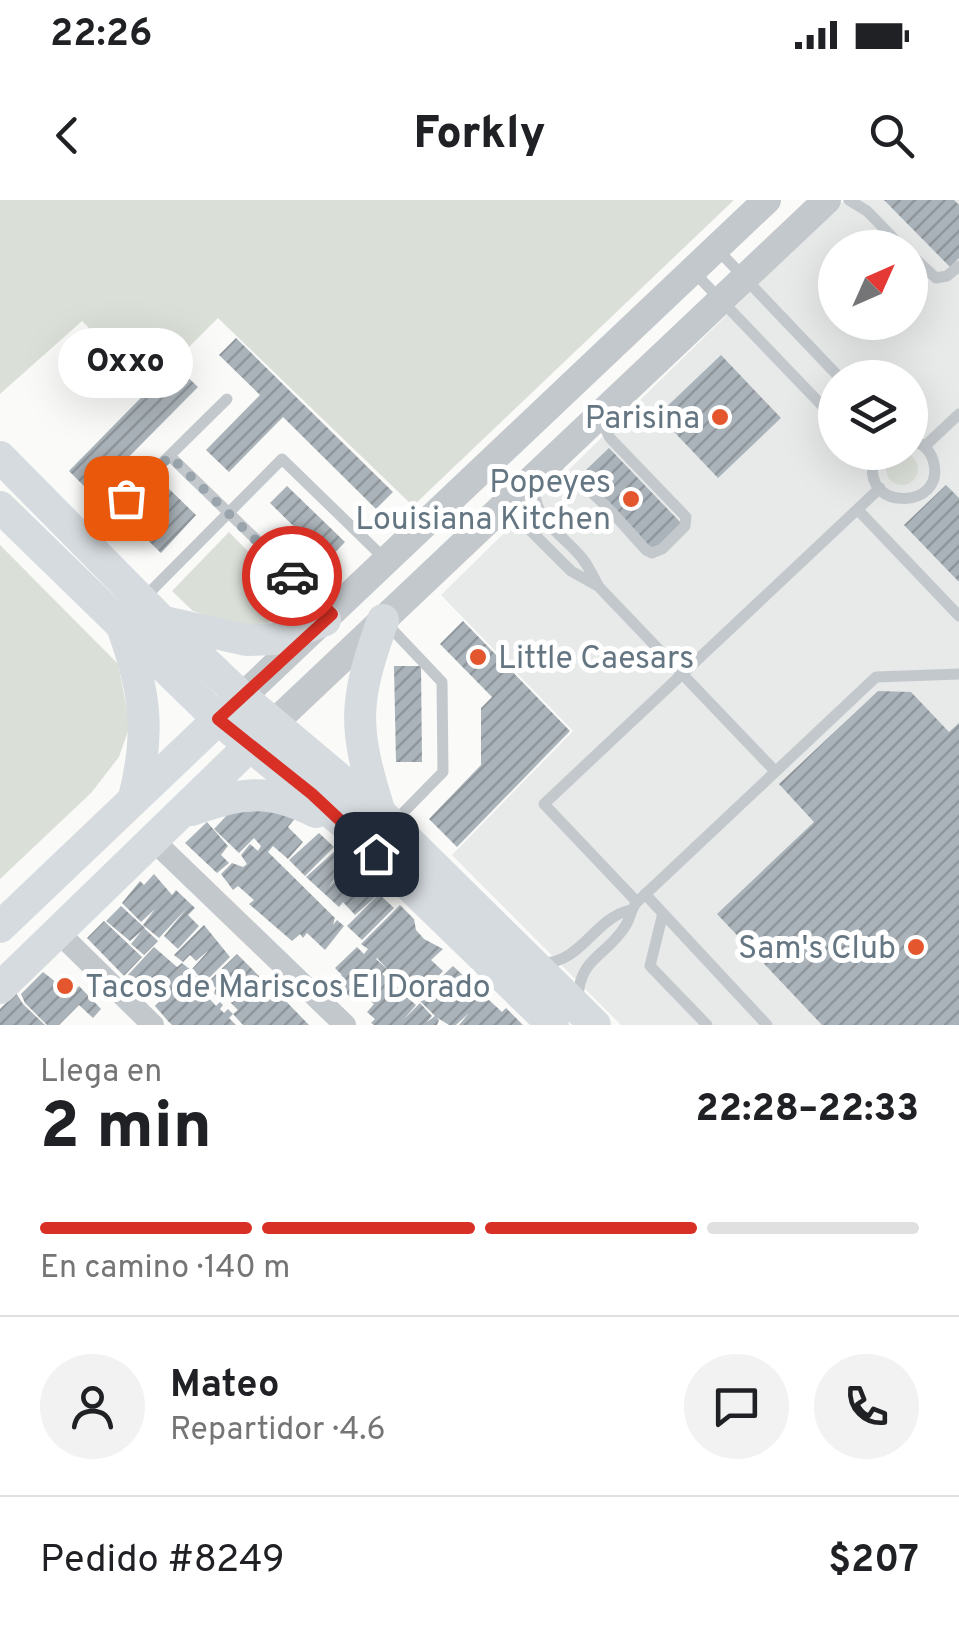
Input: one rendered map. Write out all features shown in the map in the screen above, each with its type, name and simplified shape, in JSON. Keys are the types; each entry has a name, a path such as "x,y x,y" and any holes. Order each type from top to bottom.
{"main road":[{"path":"0,457 152,611 230,708"},
{"path":"0,507 122,628 230,708 350,829 576,1020"},
{"path":"152,611 246,640 275,639 328,617"},
{"path":"384,620 364,672 359,706 364,762 386,819"},
{"path":"122,628 136,666 145,715 144,760 134,800"},
{"path":"0,928 230,708"},
{"path":"0,988 261,736"},
{"path":"261,736 386,819 531,962 576,1020"},
{"path":"182,814 238,795 265,794 293,800 350,829"}],"street":[{"path":"230,708 767,200"},
{"path":"261,736 827,200"},
{"path":"154,840 345,1025"},
{"path":"58,932 153,1025"}],"lane":[{"path":"849,200 867,210 886,230"},
{"path":"716,248 823,360"},
{"path":"928,271 936,278 948,276 959,266"},
{"path":"692,270 818,402"},
{"path":"83,541 227,398"},
{"path":"608,407 605,424 610,438 686,517 685,526 662,550 652,554 570,476 537,474 534,501 540,515 583,559 599,587 774,771"},
{"path":"928,442 959,414"},
{"path":"874,470 880,488 904,500 923,493 934,476 928,454"},
{"path":"170,456 328,617"},
{"path":"152,611 228,514 282,458 387,561"},
{"path":"767,1025 664,914 637,902 544,804 880,488"},
{"path":"858,510 959,616"},
{"path":"490,519 528,528 571,571 599,587"},
{"path":"384,620 442,682 443,772 386,819"},
{"path":"531,962 554,963 570,955 616,913 637,902 876,677 959,674"},
{"path":"576,1020 578,986 584,969 627,924 637,902"},
{"path":"664,914 650,966 706,1025"}],"shaded area":[{"path":"0,200 734,200 413,506 218,318 148,388 82,321 0,394"},
{"path":"844,200 959,200 959,1025 621,1025 452,855 573,731 441,595"},
{"path":"886,470 918,470 913,480 902,485 887,475"},
{"path":"229,532 300,604 279,621 253,625 226,622 193,611 172,591"},
{"path":"0,545 118,664 130,725 119,757 91,793 0,879"}],"building":[{"path":"884,200 954,200 959,205 959,258 950,267 928,245 928,230 914,230"},
{"path":"236,338 393,492 376,509 283,417 229,472 206,450 260,395 219,355"},
{"name":"Parisina","path":"721,355 781,418 718,478 658,415"},
{"path":"174,364 198,387 92,494 69,471"},
{"name":"Popeyes Louisiana Kitchen","path":"609,448 682,524 654,551 581,475"},
{"path":"946,485 959,498 959,582 904,525"},
{"path":"166,486 196,515 161,553 130,523"},
{"path":"287,486 345,542 328,560 270,503"},
{"path":"463,621 570,731 457,847 429,819 481,765 481,708 492,697 440,644"},
{"path":"394,666 421,666 422,762 396,762"},
{"path":"878,691 911,692 949,732 959,723 959,1025 822,1025 717,914 814,822 779,784"},
{"path":"271,810 297,816 288,827 303,842 288,859 273,846 268,852 335,918 333,925 337,920 344,926 325,950 307,933 292,941 249,904 254,900 238,886 233,890 221,874 232,863 243,867 247,864 241,855 250,844 258,851 261,846 254,838 239,853 214,829 229,813"},
{"path":"207,822 228,846 221,855 229,863 217,873 185,843"},
{"path":"319,833 334,847 305,876 289,860"},
{"path":"336,850 343,857 336,864 342,869 328,888 343,872 349,877 357,871 383,890 355,915 343,902 339,907 306,877"},
{"path":"154,874 172,895 176,890 195,908 188,915 199,926 178,949 164,936 187,908 159,938 143,925 155,909 141,922 122,903 140,881 144,885"},
{"path":"379,894 394,908 362,940 347,926"},
{"path":"400,905 414,919 416,930 424,939 443,949 431,960 443,971 415,999 377,958 398,935 376,959 387,969 382,974 400,989 390,1001 400,991 416,1005 404,1019 420,1003 432,1016 427,1022 435,1016 439,1020 437,1025 374,1025 371,1023 375,1019 367,1012 374,1004 362,994 353,1000 335,982 342,975 335,968 357,947 364,954 368,949 361,944"},
{"path":"121,906 145,928 130,941 106,921"},
{"path":"104,921 142,957 124,976 87,938"},
{"path":"204,925 230,957 205,982 192,969 209,950 196,961 190,955 183,962 174,955"},
{"path":"144,928 158,941 144,955 131,944"},
{"path":"154,947 177,967 182,963 192,971 188,975 195,975 203,983 211,992 207,996 216,1006 220,1002 223,1005 220,1009 224,1013 228,1009 233,1014 229,1018 236,1025 172,1025 155,1006 163,998 148,984 141,991 126,977"},
{"path":"237,954 266,983 259,990 265,994 273,988 309,1025 243,1025 233,1014 238,1010 224,996 220,1000 209,981"},
{"path":"453,966 469,981 456,997 464,989 471,995 477,989 523,1025 459,1025 469,1013 456,1025 436,1017 418,999"},
{"path":"43,972 71,994 79,986 101,1009 93,1018 79,1005 59,1025 47,1025 21,994"},
{"path":"16,993 45,1025 0,1025 0,1009"}],"way so far":[{"path":"126,498 170,456 292,576"}],"place":[{"name":"Parisina","path":"720,417"},
{"name":"Oxxo","path":"126,498"},
{"name":"Popeyes Louisiana Kitchen","path":"631,499"},
{"name":"Little Caesars","path":"478,657"},
{"name":"Sam's Club","path":"916,947"},
{"name":"Tacos de Mariscos El Dorado","path":"65,986"}],"route":[{"path":"292,576 332,614 218,719 312,794 376,854"}]}
